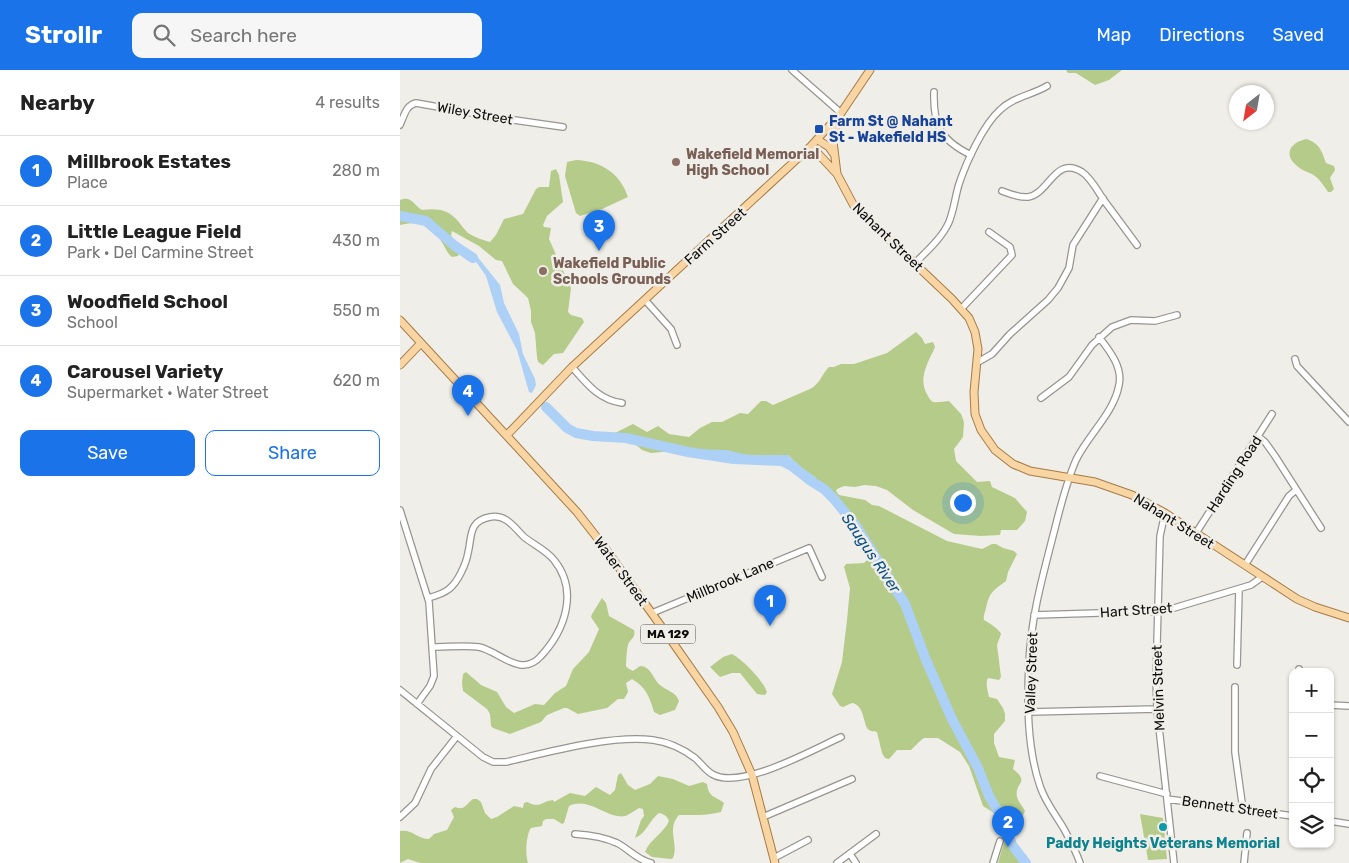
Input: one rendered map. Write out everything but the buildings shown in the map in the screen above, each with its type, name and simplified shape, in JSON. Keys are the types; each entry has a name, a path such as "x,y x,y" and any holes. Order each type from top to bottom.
{"main road":[{"name":"Farm Street","path":"507,435 572,367 818,140 839,115 870,70"},
{"name":"Nahant Street","path":"837,174 833,153 834,132 839,115"},
{"path":"818,140 829,147 833,153"},
{"name":"Nahant Street","path":"811,146 837,174 854,206 915,263 969,318 975,332 978,349 974,406 981,430 990,445 1000,455 1021,468 1037,473 1095,482 1124,491 1165,513 1303,602 1349,618"},
{"name":"Water Street","path":"400,320 586,523 723,714 737,739 752,775 774,861"},
{"path":"400,365 421,343"}],"street":[{"path":"792,70 839,115"},
{"path":"915,263 939,238 946,226 951,215 960,181 971,155 991,121 998,112 1012,101 1047,86"},
{"path":"934,92 935,117 942,133 952,144 971,155"},
{"name":"Wiley Street","path":"400,125 408,106 418,103 492,117 563,127"},
{"path":"1002,191 1019,197 1032,196 1043,189 1054,174 1062,170 1078,171 1084,174 1103,198 1137,246"},
{"path":"978,362 992,354 1058,288 1069,268 1072,247 1103,198"},
{"path":"961,309 1012,255 1010,247 988,232"},
{"path":"645,300 672,330 677,345"},
{"path":"1041,398 1069,378 1099,337 1112,327 1124,322 1137,320 1155,321 1177,315"},
{"name":"Valley Street","path":"1080,863 1073,845 1040,786 1032,752 1029,712 1029,660 1034,615 1061,502 1069,477 1079,455 1110,406 1120,384 1120,374 1115,361 1099,337"},
{"path":"1294,359 1297,366 1349,422"},
{"path":"572,367 600,396 613,402 622,402"},
{"name":"Harding Road","path":"1196,534 1272,414"},
{"path":"1259,437 1267,444 1321,528"},
{"path":"1245,565 1290,496 1296,490"},
{"path":"400,510 402,523 428,598 433,647 433,679 418,704"},
{"name":"Melvin Street","path":"1165,513 1160,536 1156,671 1157,709 1174,863"},
{"path":"428,598 444,593 453,586 468,556 471,534 474,527 482,520 495,516 508,521 526,538 550,555 561,571 568,591 568,606 562,622 536,661 516,664 482,648 463,646 433,647"},
{"name":"Millbrook Lane","path":"652,613 809,548 822,577"},
{"name":"Hart Street","path":"1034,615 1157,612 1170,610 1239,589 1254,583 1262,576"},
{"path":"1237,665 1239,589"},
{"path":"1235,687 1235,752 1242,810"},
{"path":"400,690 483,757 498,763 604,742 654,741 671,745 684,751 717,776 727,778 752,775 841,738"},
{"path":"1334,705 1349,706"},
{"path":"1029,712 1157,709"},
{"path":"400,817 415,803 431,769 457,736"},
{"name":"Bennett Street","path":"1100,776 1167,796 1242,810 1289,816"},
{"path":"763,817 852,779"},
{"path":"1334,822 1349,824"},
{"path":"1244,863 1247,833"},
{"path":"575,834 596,837 617,844 641,860 651,863"},
{"path":"837,863 876,834"},
{"path":"774,861 808,840"},
{"path":"992,863 1000,841"},
{"path":"850,854 856,863"}],"green space":[{"path":"1066,70 1122,70 1109,80 1095,85 1076,73 1068,73"},
{"path":"1306,139 1317,145 1326,163 1334,166 1335,170 1330,178 1334,189 1331,192 1328,192 1315,176 1296,165 1290,156 1291,148 1294,144"},
{"path":"576,160 594,163 608,170 620,181 628,197 602,209 580,216 576,213 565,176 567,162"},
{"path":"556,169 559,175 563,202 547,216 543,225 544,227 551,228 549,239 571,288 568,312 571,315 582,318 584,322 563,353 554,354 543,365 538,362 535,333 531,322 528,298 513,284 502,261 496,260 479,246 452,231 451,236 460,247 466,250 460,251 458,256 452,257 435,232 430,228 414,223 400,225 400,200 410,200 422,210 437,209 446,212 454,217 468,233 490,242 504,219 523,214 536,189 539,187 549,187 551,171"},
{"path":"916,332 925,344 933,342 935,347 925,371 923,383 928,397 933,402 949,401 961,414 964,422 963,437 954,449 956,461 977,482 990,481 992,487 1015,498 1027,512 1025,521 1017,530 1001,530 1000,535 954,534 913,510 887,490 876,486 864,485 855,487 844,486 836,491 839,495 865,500 872,505 879,506 947,541 982,549 996,544 1017,554 1008,572 1006,581 995,589 987,602 984,620 1001,634 997,645 1001,677 999,680 988,678 987,688 989,697 997,699 1005,714 1005,721 994,734 994,743 999,757 1015,760 1013,769 1021,777 1017,797 1025,811 1013,835 1010,837 1015,850 1026,863 998,863 1006,835 994,813 983,806 969,766 960,752 938,738 924,738 911,750 897,750 889,759 885,758 877,732 870,731 867,728 862,711 852,703 843,707 840,706 832,694 842,662 847,620 850,588 844,567 846,564 864,563 868,559 827,488 819,484 815,477 788,455 747,455 698,449 651,453 642,450 615,433 633,424 647,432 658,426 669,434 689,437 700,428 712,422 722,422 740,413 748,414 761,401 766,401 773,405 810,389 816,385 829,367 841,364 854,364 887,353"},
{"path":"602,598 606,603 609,616 634,630 634,637 628,646 626,666 633,671 640,666 647,668 660,685 678,698 679,701 675,710 660,715 654,712 647,693 632,679 626,683 628,692 624,699 618,699 607,708 578,714 564,708 547,715 541,722 510,734 493,728 487,709 463,691 463,674 466,672 481,685 497,692 506,707 514,713 535,704 544,705 555,693 566,686 573,669 589,652 599,629 591,617"},
{"path":"732,654 757,676 765,687 767,692 765,695 757,694 740,673 732,673 720,677 710,667 723,657"},
{"path":"621,773 628,785 635,790 650,784 658,776 673,779 689,786 703,782 707,784 711,794 724,803 721,812 705,815 679,815 673,826 675,847 673,858 671,859 652,857 645,852 650,843 667,825 669,821 664,815 659,813 642,833 635,838 644,816 643,809 639,808 625,816 619,816 584,804 576,804 569,806 564,823 562,824 554,819 546,819 543,821 542,826 531,828 526,845 528,863 420,863 408,859 400,863 400,831 408,831 429,839 434,834 447,830 454,817 451,810 455,807 463,808 473,799 481,802 485,813 491,819 514,806 523,808 524,803 527,802 535,805 553,800 554,802 570,793 585,796 596,787 610,795 615,790 618,775"},
{"path":"1140,814 1163,818 1167,859 1148,860"}],"water":[{"path":"466,250 476,255 500,285 504,303 519,334 523,354 535,379 536,385 532,393 529,392 517,350 497,312 486,276 472,256 460,255 460,251"},
{"path":"684,449 727,450 747,455 788,455 803,469 813,475 817,481 800,471 790,459 774,456 732,457"}],"waterway":[{"path":"400,216 426,221 455,246 473,258"},
{"name":"Saugus River","path":"546,407 567,428 576,433 626,438 688,452 734,459 782,461 824,489 856,526 905,604 926,660 952,719 978,768 989,796 1005,823 1012,845 1026,863"}],"place":[{"name":"Farm St @ Nahant St - Wakefield HS","path":"819,129"},
{"name":"Wakefield Memorial High School","path":"676,162"},
{"name":"Woodfield School","path":"599,251"},
{"name":"Wakefield Public Schools Grounds","path":"543,271"},
{"name":"Carousel Variety","path":"468,416"},
{"name":"Millbrook Estates","path":"770,626"},
{"name":"Paddy Heights Veterans Memorial","path":"1163,827"},
{"name":"Little League Field","path":"1008,847"}]}
